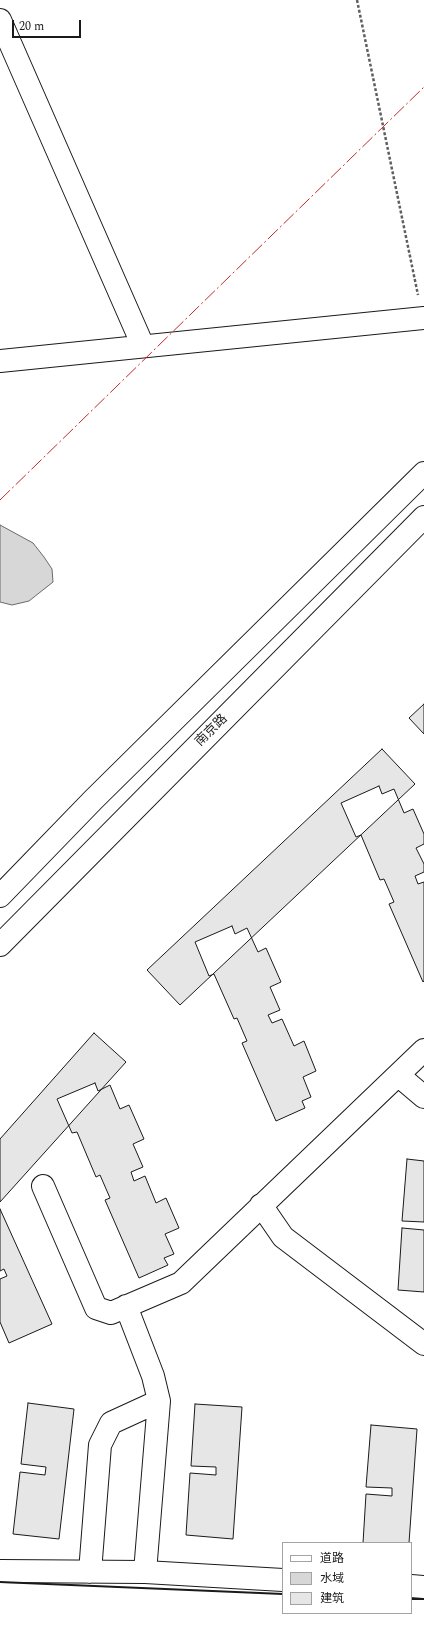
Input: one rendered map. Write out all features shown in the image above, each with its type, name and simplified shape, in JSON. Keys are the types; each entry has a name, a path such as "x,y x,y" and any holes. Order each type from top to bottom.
{"main road":[{"path":"0,20 142,346"},
{"path":"0,359 423,318"},
{"path":"0,896 98,794 424,473"},
{"name":"南京路","path":"0,946 424,517"},
{"path":"43,1186 96,1308 110,1313 181,1282 424,1050"},
{"path":"398,1075 424,1097"},
{"path":"261,1205 283,1237 424,1344"},
{"path":"126,1306 153,1376 159,1401 145,1572"},
{"path":"90,1572 100,1445 111,1423 159,1401"},
{"path":"0,1571 145,1572 282,1580"},
{"path":"412,1586 424,1587"}],"path":[{"path":"357,0 423,318"}],"water":[{"path":"0,525 33,543 52,569 53,582 29,601 12,605 0,602"}],"building":[{"path":"424,704 424,734 409,718"},
{"path":"382,749 415,784 180,1005 147,970"},
{"path":"379,786 382,794 394,789 404,813 413,809 424,834 424,844 416,848 424,864 424,872 415,876 418,884 424,882 423,982 389,904 394,902 384,879 380,880 361,835 356,837 341,803"},
{"path":"232,926 235,934 247,928 258,952 266,948 281,982 270,987 280,1010 268,1015 272,1023 282,1019 294,1046 304,1041 316,1071 303,1077 311,1097 302,1101 305,1108 276,1121 242,1043 247,1041 237,1018 234,1019 214,974 209,976 195,942"},
{"path":"94,1033 126,1062 0,1202 0,1139"},
{"path":"95,1083 98,1091 110,1085 120,1109 129,1105 144,1139 133,1144 143,1167 131,1172 134,1181 145,1176 156,1203 166,1198 179,1228 165,1234 174,1254 164,1258 168,1265 139,1278 105,1200 110,1198 100,1175 96,1177 77,1132 72,1133 57,1099"},
{"path":"407,1159 424,1161 424,1222 402,1221"},
{"path":"0,1209 52,1324 9,1343 0,1322 0,1279 7,1276 4,1269 0,1271"},
{"path":"402,1228 424,1230 424,1292 398,1290"},
{"path":"28,1403 74,1409 59,1539 13,1534 20,1472 45,1475 46,1467 21,1464"},
{"path":"195,1404 242,1407 233,1539 186,1535 190,1473 216,1475 216,1467 191,1466"},
{"path":"371,1425 417,1429 409,1542 363,1542 366,1494 392,1496 392,1488 366,1487"}],"wall":[{"path":"0,1582 282,1594"},
{"path":"412,1599 424,1599"}],"power":[{"path":"0,500 424,87"}]}
